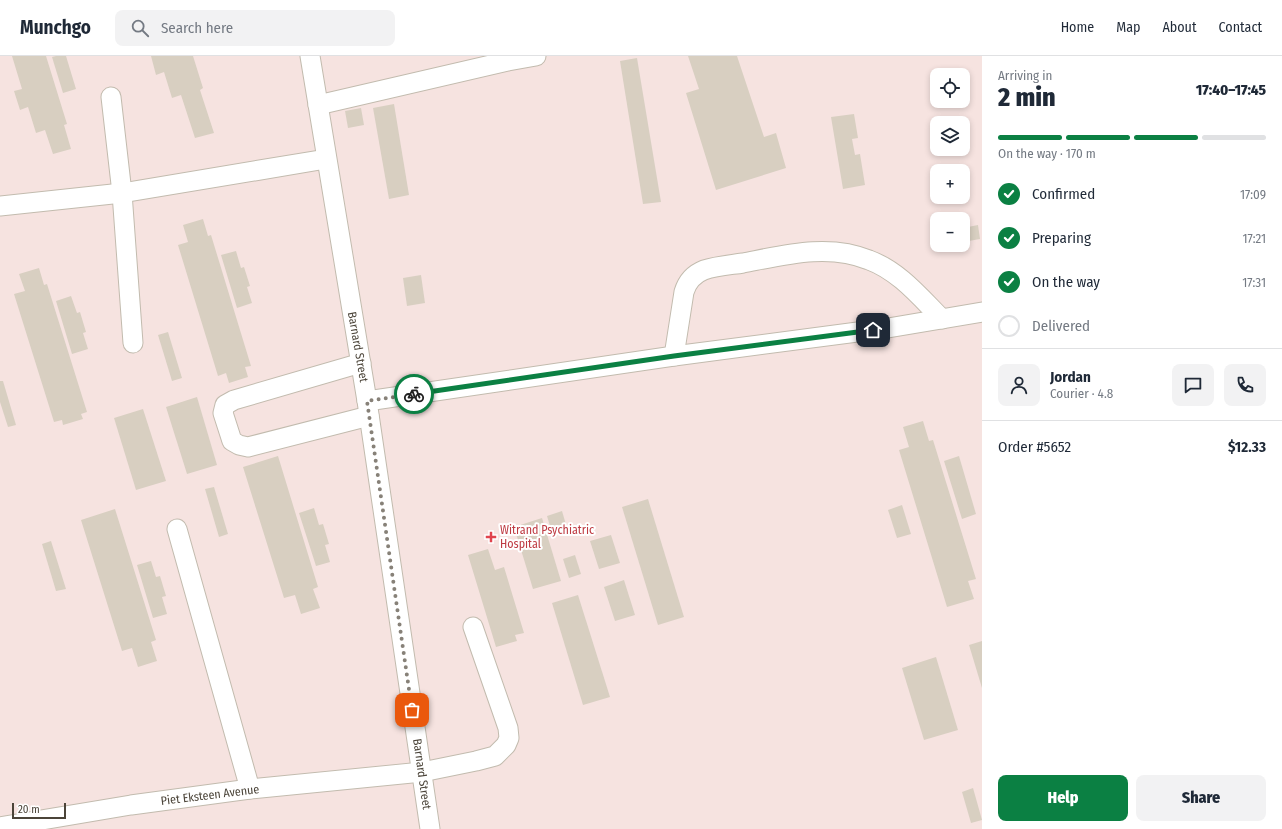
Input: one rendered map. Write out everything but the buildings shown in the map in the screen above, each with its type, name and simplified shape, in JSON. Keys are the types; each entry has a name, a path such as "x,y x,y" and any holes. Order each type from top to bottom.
{"street":[{"name":"Barnard Street","path":"310,56 368,408 430,829"},
{"path":"318,105 508,61 536,56"},
{"path":"110,97 122,193 133,343"},
{"path":"0,206 122,193 326,159"},
{"path":"674,356 684,292 690,279 704,271 795,252 846,253 870,260 896,274 942,319"},
{"path":"360,363 234,400 225,406 223,413 232,441 238,446 248,447 368,408 674,356 888,328 982,312"},
{"path":"177,529 250,790"},
{"name":"Piet Eksteen Avenue","path":"7,827 131,805 250,790 422,772 495,756 506,745 509,738 508,728 473,627"}],"shaded area":[{"name":"Witrand Psychiatric Hospital","path":"0,56 982,56 982,829 0,829"}],"way so far":[{"path":"412,710 367,401 414,394"}],"place":[{"name":"Witrand Psychiatric Hospital","path":"491,537"}],"route":[{"path":"414,394 674,356 873,330"}]}
